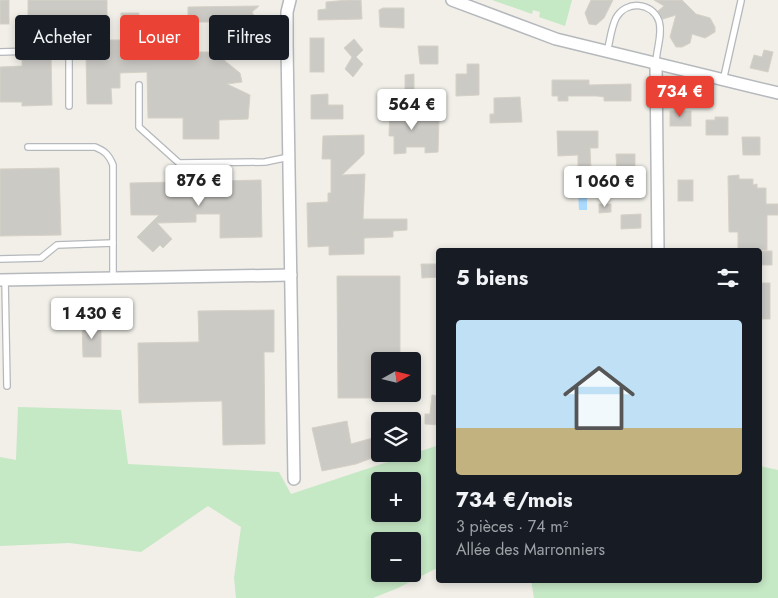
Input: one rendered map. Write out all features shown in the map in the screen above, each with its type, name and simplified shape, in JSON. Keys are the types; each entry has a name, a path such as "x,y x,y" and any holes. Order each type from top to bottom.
{"street":[{"path":"290,0 287,12 294,479"},
{"path":"452,0 550,37 656,65 778,93"},
{"path":"656,65 658,248"},
{"path":"2,280 291,275"}],"lane":[{"path":"723,81 741,1"},
{"path":"607,52 616,18 623,10 634,5 645,5 653,11 659,21 661,32 656,51 656,65"},
{"path":"0,52 69,50 69,106"},
{"path":"139,85 139,127 179,163 265,162 289,157"},
{"path":"28,147 95,147 104,150 110,156 113,164 113,278"},
{"path":"0,259 41,258 57,245 113,243"},
{"path":"2,280 7,386"}],"green space":[{"path":"492,0 572,0 565,26 539,17 540,12 533,10 532,14"},
{"path":"18,407 121,410 128,464 279,472 291,494 388,462 421,462 421,451 436,446 436,569 421,576 421,532 371,532 371,582 410,582 373,598 236,598 234,578 241,527 208,506 141,552 69,543 0,546 0,457 16,460"},
{"path":"762,466 778,470 778,598 534,598 532,583 762,583"}],"water":[{"path":"578,193 587,193 587,210 579,210"}],"building":[{"path":"0,0 9,0 9,24 0,24"},
{"path":"28,0 107,0 107,15 28,15"},
{"path":"361,0 362,19 318,20 318,10 326,9 326,2"},
{"path":"591,0 613,0 604,18 596,25 589,24 585,13"},
{"path":"654,0 682,0 696,14 710,18 715,27 715,32 705,38 692,34 690,43 682,47 676,47 670,37 676,15 663,19 658,11 664,6"},
{"path":"259,6 252,12 254,15 209,15 209,22 199,22 199,15 188,15 188,7"},
{"path":"383,8 404,8 404,28 380,27 379,10"},
{"path":"121,13 139,13 139,15 121,15"},
{"path":"310,38 324,38 324,72 310,72"},
{"path":"354,39 363,50 356,57 363,64 353,77 345,69 352,57 344,48"},
{"path":"110,40 120,40 120,60 199,60 199,52 209,52 209,60 225,60 240,73 242,82 227,84 250,95 248,119 219,120 219,139 183,139 183,118 148,118 147,72 120,73 120,88 111,88 112,104 87,104 86,60 110,60"},
{"path":"418,46 438,46 438,64 420,64"},
{"path":"764,50 773,52 768,72 750,68 754,55 762,57"},
{"path":"22,60 51,60 52,105 22,106 22,102 0,102 0,67 22,66"},
{"path":"467,64 479,64 479,95 456,96 456,74 467,74"},
{"path":"414,74 414,92 405,92 405,75"},
{"path":"552,80 589,80 589,85 631,84 631,101 604,101 604,97 597,96 568,96 568,101 558,101 558,96 552,96"},
{"path":"328,94 328,105 343,105 343,119 311,119 311,95"},
{"path":"520,97 522,122 490,123 490,114 494,114 494,98"},
{"path":"405,101 406,119 439,118 438,152 425,153 425,147 406,147 406,153 394,154 394,136 389,136 390,102"},
{"path":"670,111 691,111 691,126 670,126"},
{"path":"715,117 728,117 728,135 706,135 706,120 715,120"},
{"path":"557,131 598,131 598,148 590,148 591,170 578,170 578,155 558,156"},
{"path":"364,135 364,154 342,175 365,174 363,219 407,219 407,230 393,231 393,237 364,238 364,254 329,255 329,246 308,247 307,203 328,202 328,193 331,193 331,159 322,159 323,136"},
{"path":"742,137 760,137 760,155 743,155"},
{"path":"616,154 635,154 635,169 627,169 627,174 617,174"},
{"path":"59,168 61,235 0,236 0,169"},
{"path":"739,175 739,179 753,179 753,185 757,184 757,188 766,188 766,204 778,204 778,215 767,215 767,250 762,250 762,248 738,248 738,232 729,232 728,176"},
{"path":"261,180 262,237 220,238 220,214 196,214 196,222 157,223 172,239 163,248 160,245 153,252 137,237 159,215 131,215 130,183"},
{"path":"678,180 693,180 693,201 678,201"},
{"path":"599,204 611,204 611,212 599,213"},
{"path":"641,214 641,228 621,229 621,215"},
{"path":"762,251 772,251 772,265 762,265"},
{"path":"421,264 436,264 436,277 422,278"},
{"path":"337,276 400,276 400,352 371,352 371,398 338,398"},
{"path":"762,283 770,283 770,319 762,319"},
{"path":"274,310 274,352 264,352 265,444 223,445 222,401 139,403 138,343 199,342 198,311"},
{"path":"82,323 101,323 101,357 83,357"},
{"path":"432,395 436,396 436,425 425,424 425,414 430,414"},
{"path":"347,421 351,444 371,438 371,458 356,464 322,471 312,428"}]}
